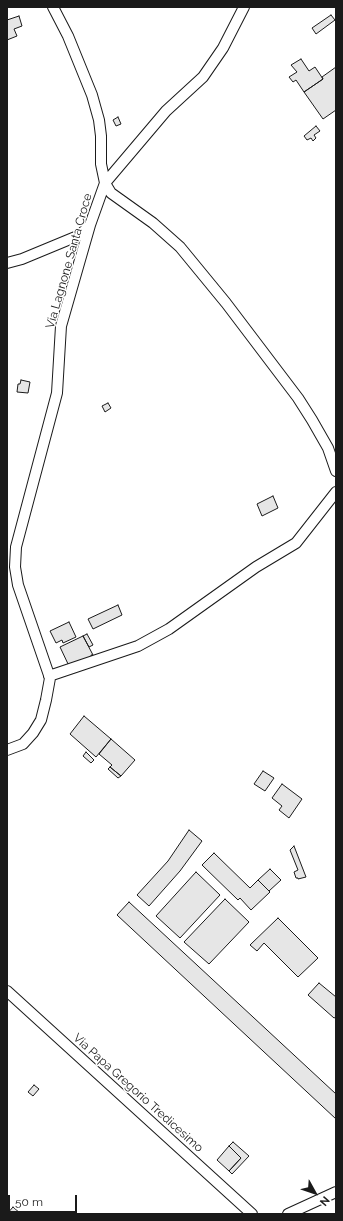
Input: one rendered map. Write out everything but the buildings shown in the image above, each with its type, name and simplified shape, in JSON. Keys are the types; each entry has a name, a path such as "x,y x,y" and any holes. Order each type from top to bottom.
{"street":[{"path":"53,7 68,36 92,95 99,120 102,146 101,164 105,183 111,193 153,223 180,247 226,303 298,398 328,448 336,471"},
{"path":"105,183 166,111 203,77 223,48 244,7"},
{"name":"Via Lagnone Santa Croce","path":"7,750 23,744 33,733 41,720 46,700 49,676 18,585 15,567 16,547 57,393 61,326 90,225 105,183"},
{"path":"7,263 22,259 80,235 90,225"},
{"path":"49,676 138,646 169,629 256,567 296,543 336,492"},
{"name":"Via Papa Gregorio Tredicesimo","path":"7,991 252,1214"},
{"path":"288,1214 336,1192"}]}
